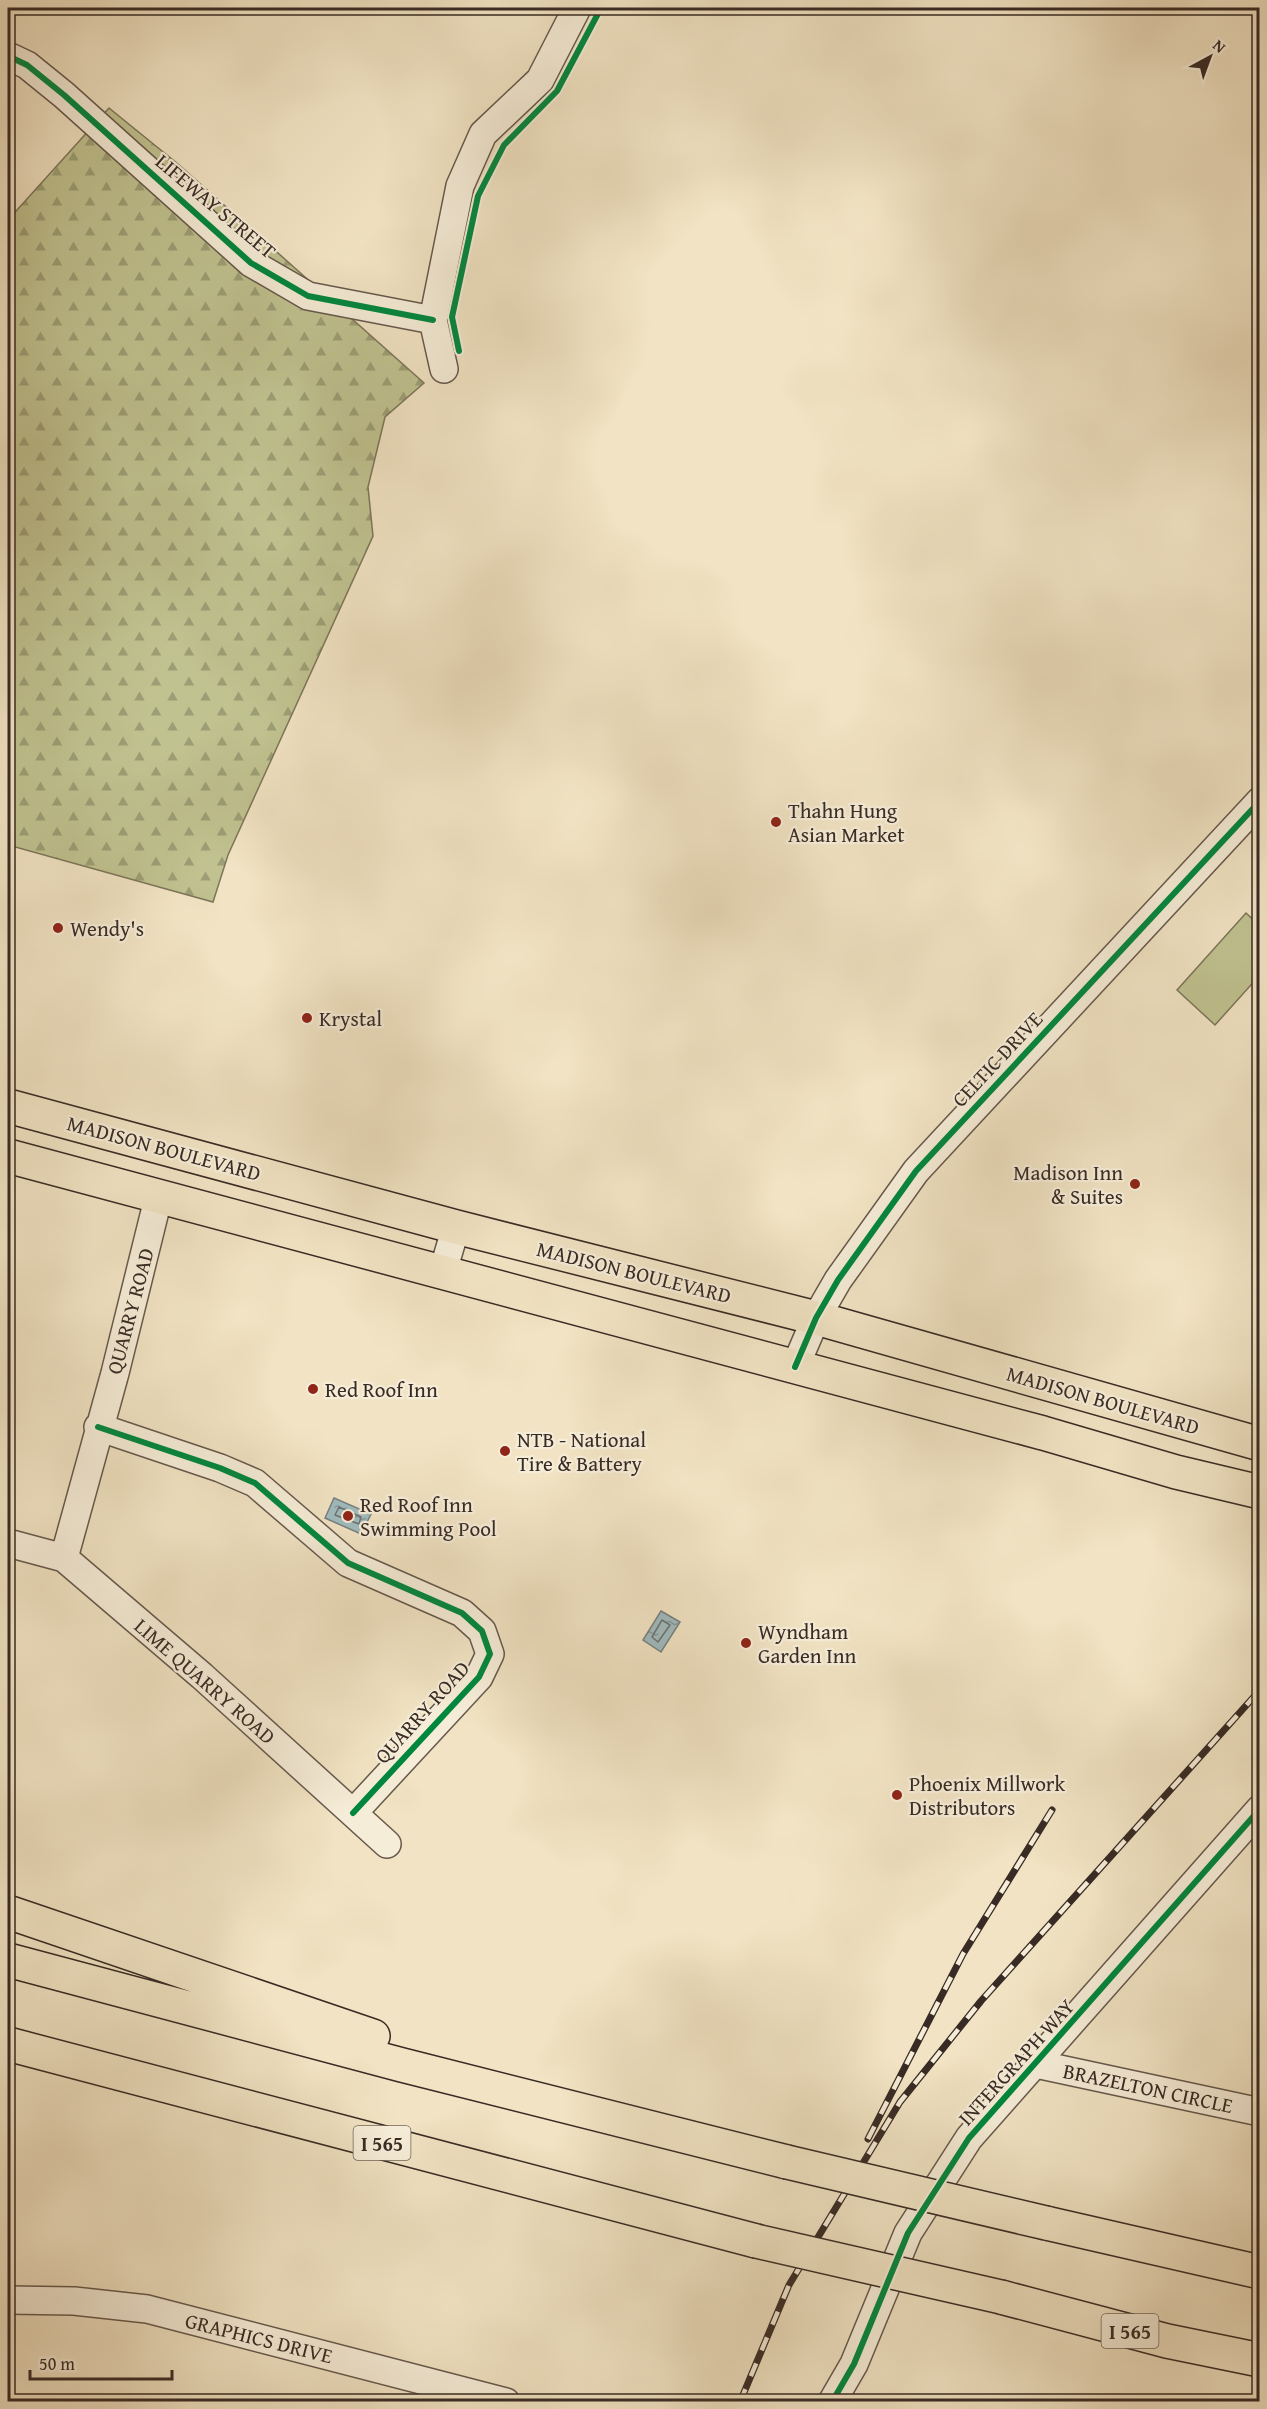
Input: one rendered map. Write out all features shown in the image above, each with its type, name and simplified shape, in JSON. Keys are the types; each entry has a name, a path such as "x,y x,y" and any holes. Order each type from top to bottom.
{"main road":[{"name":"MADISON BOULEVARD","path":"8,1106 456,1227 816,1318 1260,1444"},
{"path":"8,1156 1043,1433 1251,1492"},
{"path":"8,1912 446,2061 660,2130"},
{"path":"8,1960 402,2065 787,2162 1260,2272"},
{"name":"I 565","path":"8,2044 756,2241 1001,2297 1167,2341 1260,2360"}],"street":[{"path":"444,369 433,320 460,186 483,134 540,80 577,8"},
{"name":"LIFEWAY STREET","path":"8,56 27,65 64,95 251,263 308,296 433,320"},
{"name":"CELTIC DRIVE","path":"795,1367 816,1318 868,1236 916,1171 1260,801"},
{"name":"QUARRY ROAD","path":"64,1558 98,1427 118,1361 159,1195"},
{"path":"443,1271 456,1227"},
{"name":"QUARRY ROAD","path":"98,1427 220,1468 255,1483 348,1563 462,1614 482,1631 490,1654 479,1677 353,1813"},
{"name":"LIME QUARRY ROAD","path":"8,1543 64,1558 202,1676 387,1844"},
{"name":"INTERGRAPH WAY","path":"832,2402 854,2364 908,2233 969,2138 1260,1809"},
{"name":"BRAZELTON CIRCLE","path":"1036,2064 1260,2112"},
{"name":"GRAPHICS DRIVE","path":"8,2300 74,2301 147,2309 506,2402"},
{"name":"INTERGRAPH WAY","path":"854,2364 854,2402"}],"green space":[{"path":"109,108 178,164 424,383 385,417 368,487 373,536 228,855 213,902 8,845 8,220"},
{"path":"1246,913 1259,925 1259,976 1215,1025 1177,990"}],"water":[{"name":"Red Roof Inn Swimming Pool","path":"334,1498 371,1514 361,1534 325,1518"},
{"path":"661,1611 680,1622 661,1652 643,1640"}],"railway":[{"path":"740,2402 789,2285 900,2102 981,2001 1260,1690"},
{"path":"868,2139 963,1954 1052,1810"}],"cycle path":[{"path":"459,351 452,317 478,196 504,145 557,91 601,8"},
{"path":"8,56 27,65 64,95 251,263 308,296 433,320"},
{"path":"795,1367 816,1318 838,1280 916,1171 1260,801"},
{"path":"98,1427 220,1468 255,1483 348,1563 462,1613 482,1631 490,1654 479,1677 353,1813"},
{"path":"832,2402 854,2364 908,2233 969,2138 1260,1809"}],"place":[{"name":"Thahn Hung Asian Market","path":"776,822"},
{"name":"Wendy's","path":"58,928"},
{"name":"Krystal","path":"307,1018"},
{"name":"Madison Inn & Suites","path":"1135,1184"},
{"name":"Red Roof Inn","path":"313,1389"},
{"name":"NTB - National Tire & Battery","path":"505,1451"},
{"name":"Red Roof Inn Swimming Pool","path":"348,1516"},
{"name":"Wyndham Garden Inn","path":"746,1643"},
{"name":"Phoenix Millwork Distributors","path":"897,1795"}]}
